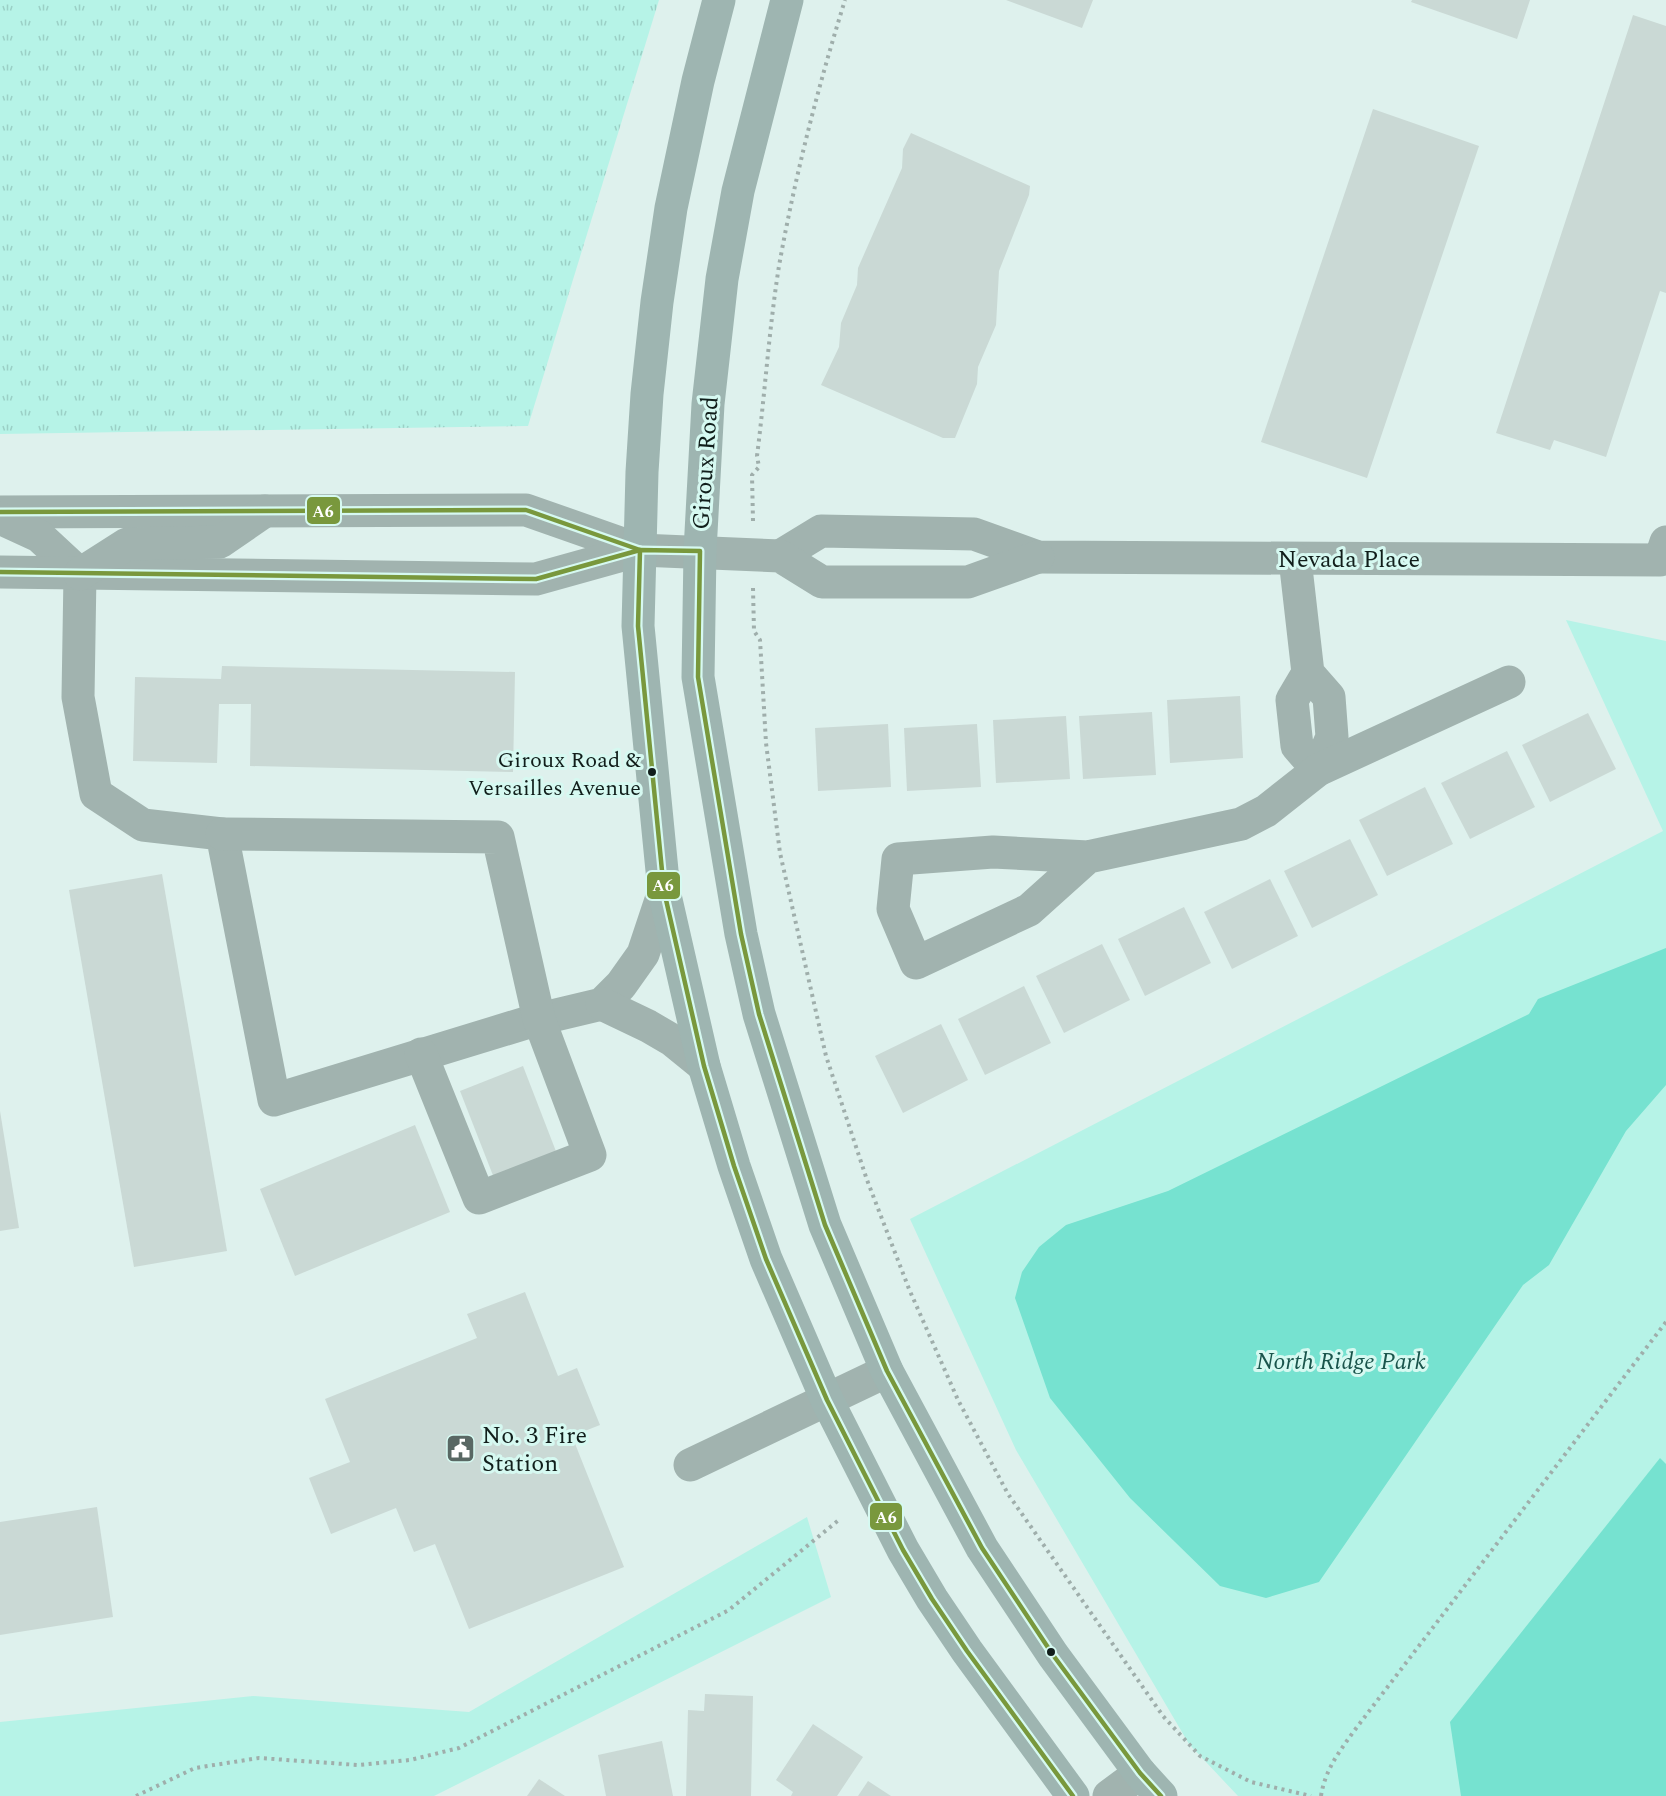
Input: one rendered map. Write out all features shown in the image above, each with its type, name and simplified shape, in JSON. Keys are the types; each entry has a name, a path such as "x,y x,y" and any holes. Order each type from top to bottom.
{"main road":[{"path":"719,0 682,150 671,208 657,302 647,394 642,472 639,636 664,891 704,1066 734,1166 766,1259 827,1400 903,1550 932,1599 1073,1796"},
{"name":"Giroux Road","path":"787,0 738,191 722,279 708,404 700,551 698,677 741,934 759,1014 825,1225 887,1371 982,1548 1053,1656 1150,1785"}],"street":[{"path":"0,512 526,510 640,550"},
{"path":"80,574 128,544 219,543 265,511"},
{"path":"0,518 39,536 80,574 78,697 96,794 143,825 222,834 498,837 539,1019 590,1155 479,1198 422,1054"},
{"name":"Nevada Place","path":"780,556 821,531 974,534 1038,557 1295,559 1663,551"},
{"path":"0,572 536,579 640,550"},
{"name":"Nevada Place","path":"640,550 780,556 822,582 968,582 1038,557"},
{"path":"1295,559 1308,673 1292,700 1297,746 1318,770"},
{"path":"1088,857 1029,910 916,963 893,909 898,859 993,852 1088,857 1241,824 1266,811 1318,770 1509,682"},
{"path":"222,834 274,1100 539,1019 602,1004 621,986 643,954 664,891"},
{"path":"602,1004 648,1026 704,1066"},
{"path":"690,1465 887,1371"},
{"path":"1109,1796 1150,1785"}],"path":[{"path":"752,475 759,467 757,456 779,265 815,99 845,0"},
{"path":"754,631 760,640 766,743 780,853 826,1056 867,1180 909,1289 958,1400 1008,1494 1162,1716 1200,1756 1251,1782 1311,1796"},
{"path":"1321,1796 1331,1763 1354,1731 1666,1322"},
{"path":"136,1796 195,1768 216,1764 259,1758 358,1765 410,1760 459,1748 729,1610 840,1519"}],"green space":[{"path":"0,0 659,0 528,426 0,434"},
{"name":"North Ridge Park","path":"1566,620 1666,641 1666,1796 1238,1796 1189,1744 1016,1450 910,1219 1663,831"},
{"path":"807,1517 831,1597 434,1796 0,1796 0,1722 253,1696 469,1712"}],"shaded area":[{"path":"1666,948 1666,1085 1626,1131 1549,1265 1523,1285 1319,1582 1266,1598 1220,1586 1130,1498 1050,1398 1015,1298 1022,1272 1039,1247 1066,1225 1168,1191 1529,1014 1538,999"},
{"path":"1660,1458 1666,1464 1666,1796 1461,1796 1450,1722"}],"building":[{"path":"1006,0 1093,0 1082,28"},
{"path":"1412,0 1530,0 1517,39 1411,2"},
{"path":"1633,15 1666,26 1666,293 1660,291 1606,457 1554,440 1550,450 1496,433"},
{"path":"1373,109 1479,146 1367,478 1261,442"},
{"path":"911,133 1030,186 1029,195 999,271 996,325 978,367 977,384 955,438 943,438 821,385 839,347 841,323 857,285 858,268 902,168 903,149"},
{"path":"222,666 515,672 513,772 250,766 251,704 219,704 217,763 133,761 135,677 221,679"},
{"path":"1240,696 1243,758 1170,763 1167,700"},
{"path":"1152,712 1156,775 1083,779 1079,716"},
{"path":"1588,713 1616,769 1550,802 1522,745"},
{"path":"1066,716 1070,779 996,783 993,720"},
{"path":"888,724 891,787 818,791 815,728"},
{"path":"977,724 981,787 907,791 904,728"},
{"path":"1507,751 1535,807 1470,839 1441,783"},
{"path":"1425,787 1453,844 1387,876 1359,820"},
{"path":"1350,839 1378,895 1312,928 1284,871"},
{"path":"162,874 227,1251 134,1267 69,890"},
{"path":"1270,879 1298,936 1232,969 1204,912"},
{"path":"1184,907 1211,963 1145,996 1118,939"},
{"path":"1102,944 1130,1000 1064,1033 1036,976"},
{"path":"1024,986 1051,1043 985,1075 958,1019"},
{"path":"941,1024 968,1080 903,1113 875,1056"},
{"path":"523,1066 557,1154 494,1178 460,1091"},
{"path":"0,1111 19,1228 0,1231"},
{"path":"415,1125 450,1212 295,1276 260,1189"},
{"name":"No. 3 Fire Station","path":"525,1292 558,1376 577,1368 600,1425 572,1436 624,1567 469,1629 435,1544 414,1552 396,1508 331,1534 309,1478 350,1462 325,1399 477,1338 467,1314"},
{"path":"97,1507 113,1617 0,1635 0,1522"},
{"path":"705,1694 753,1696 751,1796 686,1796 688,1710 704,1711"},
{"path":"813,1724 863,1757 837,1796 791,1796 793,1792 776,1780"},
{"path":"662,1741 673,1796 606,1796 598,1755"},
{"path":"539,1779 565,1796 527,1796"},
{"path":"868,1781 891,1796 858,1796"}],"transit line":[{"name":"A6","path":"0,512 526,510 640,550"},
{"name":"A6","path":"640,550 638,626 664,891 704,1066 734,1166 766,1259 827,1400 903,1550 967,1651 1073,1796"},
{"name":"A6","path":"0,572 536,579 640,550 700,551 698,677 741,934 759,1014 825,1225 887,1371 982,1548 1053,1655 1140,1773 1161,1796"}],"place":[{"name":"Giroux Road & Versailles Avenue","path":"652,772"},
{"name":"No. 3 Fire Station","path":"461,1449"}]}
